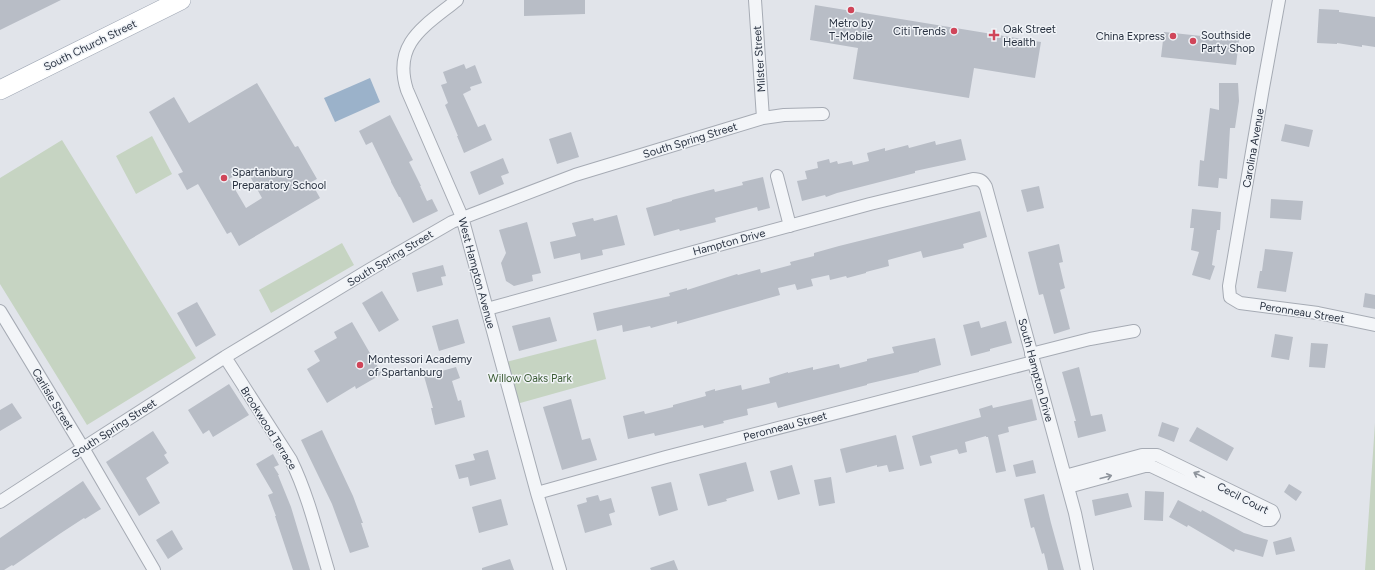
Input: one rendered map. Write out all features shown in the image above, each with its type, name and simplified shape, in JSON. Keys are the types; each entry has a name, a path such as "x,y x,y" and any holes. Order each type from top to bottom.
{"main road":[{"name":"South Church Street","path":"0,90 181,0"}],"street":[{"name":"West Hampton Avenue","path":"457,0 413,37 406,52 402,68 407,90 462,217 537,493 560,570"},
{"name":"Milster Street","path":"755,0 763,118"},
{"name":"Carolina Avenue","path":"1230,297 1229,286 1279,0"},
{"name":"South Spring Street","path":"0,502 225,357 369,270 462,217 575,175 763,118 823,114"},
{"path":"777,176 790,226"},
{"name":"Hampton Drive","path":"487,309 790,226 973,179"},
{"name":"South Hampton Drive","path":"973,179 978,179 983,182 986,187 1079,526 1088,570"},
{"name":"Peronneau Street","path":"1230,297 1240,303 1318,313 1375,325"},
{"name":"Carlisle Street","path":"0,311 83,448 154,570"},
{"name":"Peronneau Street","path":"537,493 1032,358 1090,339 1134,331"},
{"name":"Brookwood Terrace","path":"225,357 291,460 298,474 304,489 328,570"},
{"name":"Cecil Court","path":"1157,455 1272,511 1274,516 1271,520 1265,520 1152,460 1157,455"},
{"path":"1067,482 1145,466 1152,460"}],"green space":[{"path":"152,136 172,174 136,194 116,156"},
{"path":"62,140 196,358 87,425 0,284 0,178"},
{"path":"342,243 354,265 271,313 259,290"},
{"name":"Willow Oaks Park","path":"596,339 606,379 513,405 502,363"},
{"path":"1375,423 1375,570 1365,570"}],"water":[{"path":"370,78 380,102 335,122 324,98"}],"building":[{"path":"0,0 61,0 0,30"},
{"path":"524,0 585,0 585,14 524,16"},
{"path":"815,5 1041,42 1035,78 974,68 969,98 853,79 858,48 810,40"},
{"path":"1319,9 1339,10 1339,12 1375,17 1375,47 1362,45 1362,47 1337,43 1317,43"},
{"path":"1164,32 1239,40 1236,65 1161,57"},
{"path":"464,64 466,69 475,65 482,83 470,87 471,90 463,94 478,127 485,124 492,140 464,153 445,105 448,103 441,85 447,83 443,72"},
{"path":"257,83 295,147 298,146 317,179 311,182 320,198 239,246 231,232 227,234 198,184 187,190 178,174 183,172 149,112 174,97 189,123","holes":["246,169 262,198 246,208 229,179"]},
{"path":"1219,83 1238,83 1239,101 1235,128 1230,128 1227,179 1219,178 1218,188 1198,186 1200,160 1204,161 1210,108 1219,110"},
{"path":"390,115 413,160 409,162 427,201 432,199 438,211 413,223 372,142 366,145 359,131"},
{"path":"1285,124 1313,130 1309,147 1281,141"},
{"path":"571,132 579,157 557,164 549,139"},
{"path":"961,139 966,160 915,171 915,173 826,197 825,195 802,201 797,181 807,179 805,171 818,168 817,162 829,159 830,163 837,161 838,164 852,161 853,165 869,161 867,153 885,148 885,151 908,145 909,148 935,141 936,145"},
{"path":"503,158 509,173 501,176 504,184 479,195 470,172"},
{"path":"763,177 770,208 758,211 757,207 715,218 716,222 680,231 679,229 654,236 646,208 714,189 715,192 743,185 742,182"},
{"path":"1039,186 1044,208 1027,212 1021,190"},
{"path":"1271,199 1303,201 1301,220 1270,218"},
{"path":"1192,209 1221,212 1220,230 1217,230 1212,265 1215,266 1210,280 1192,275 1199,252 1191,250 1194,228 1190,228"},
{"path":"980,211 987,237 963,244 964,248 923,258 921,251 888,260 889,266 847,278 846,276 830,280 829,275 811,279 813,286 797,290 795,284 778,288 780,295 677,324 677,321 651,328 650,326 623,332 622,325 597,331 593,313 670,296 669,293 687,288 687,290 737,274 760,269 761,273 791,265 790,262 814,256 814,253"},
{"path":"617,215 625,245 602,250 603,255 581,260 580,253 554,259 550,242 576,236 572,223 593,218 594,221"},
{"path":"527,222 541,273 532,275 533,281 514,286 506,281 501,263 506,253 499,230"},
{"path":"1059,244 1063,262 1059,263 1065,288 1060,290 1070,329 1054,334 1043,294 1039,295 1028,252"},
{"path":"1265,249 1293,252 1286,292 1257,288 1260,271 1262,271"},
{"path":"443,265 446,276 441,277 443,285 417,292 412,273"},
{"path":"382,291 399,320 379,332 362,303"},
{"path":"1365,293 1375,295 1375,309 1363,307"},
{"path":"197,302 216,335 196,347 177,313"},
{"path":"550,317 557,341 519,351 512,326"},
{"path":"458,319 465,343 439,351 432,326"},
{"path":"979,321 981,328 1006,321 1012,343 971,356 963,325"},
{"name":"Montessori Academy of Spartanburg","path":"352,322 382,374 356,389 355,386 327,403 307,369 320,361 314,351 337,338 334,332"},
{"path":"1275,334 1293,337 1289,360 1271,357"},
{"path":"935,338 941,365 778,408 776,402 747,409 748,415 723,421 724,423 704,428 703,425 655,436 654,433 628,439 623,416 644,411 645,414 673,407 673,405 706,396 705,392 715,389 715,391 741,385 742,390 770,383 769,378 788,372 813,367 813,370 839,364 840,368 867,361 867,359 894,353 892,347"},
{"path":"1311,343 1328,344 1325,368 1309,367"},
{"path":"456,367 460,378 452,381 458,401 461,400 465,417 435,425 431,408 433,408 424,376"},
{"path":"1079,367 1091,416 1102,414 1106,431 1078,438 1074,421 1076,421 1062,372"},
{"path":"229,384 249,415 213,437 209,430 203,434 188,410"},
{"path":"571,399 582,440 590,438 597,460 562,470 543,407"},
{"path":"1032,399 1037,420 1008,427 1009,432 998,435 1006,471 996,473 988,437 986,436 965,442 967,452 959,454 957,449 930,456 932,463 920,466 912,436 981,417 979,409 992,405 993,408"},
{"path":"12,403 22,418 0,431 0,410"},
{"path":"1162,422 1179,428 1174,442 1158,436"},
{"path":"1197,427 1234,448 1227,461 1189,441"},
{"path":"322,430 353,496 363,523 361,523 369,547 350,553 332,504 301,440"},
{"path":"153,431 167,453 164,455 169,463 146,478 160,503 139,516 106,462"},
{"path":"896,435 904,469 889,472 887,465 877,467 877,465 846,473 840,449"},
{"path":"488,450 496,479 470,486 468,477 459,479 455,465 475,460 473,454"},
{"path":"273,454 279,465 274,467 279,475 291,507 310,570 293,570 268,495 273,493 256,464"},
{"path":"1033,460 1036,473 1016,477 1013,465"},
{"path":"746,462 754,491 708,506 699,474"},
{"path":"792,465 800,494 778,500 770,471"},
{"path":"831,477 835,503 819,506 814,480"},
{"path":"83,481 101,509 85,519 84,518 13,566 12,565 4,570 0,570 0,538"},
{"path":"671,482 678,510 659,516 651,487"},
{"path":"1289,484 1302,492 1296,501 1284,492"},
{"path":"1145,491 1164,492 1163,521 1144,520"},
{"path":"1128,493 1132,507 1095,516 1092,500"},
{"path":"1044,494 1064,570 1048,570 1044,553 1042,554 1034,527 1031,528 1024,499"},
{"path":"598,495 600,501 611,498 615,512 609,514 612,525 585,533 577,505 587,502 586,498"},
{"path":"501,499 508,525 479,533 472,507"},
{"path":"1178,500 1201,512 1202,510 1244,533 1268,540 1263,557 1235,549 1234,552 1188,525 1187,527 1169,517"},
{"path":"172,530 183,549 168,559 156,540"},
{"path":"1291,537 1295,551 1276,555 1273,542"},
{"path":"510,559 514,570 482,570 482,568"},
{"path":"674,560 678,570 651,570 650,568"}],"place":[{"name":"Metro by T-Mobile","path":"851,10"},
{"name":"Citi Trends","path":"954,31"},
{"name":"Oak Street Health","path":"994,35"},
{"name":"China Express","path":"1173,36"},
{"name":"Southside Party Shop","path":"1193,41"},
{"name":"Spartanburg Preparatory School","path":"224,178"},
{"name":"Montessori Academy of Spartanburg","path":"360,365"}]}
